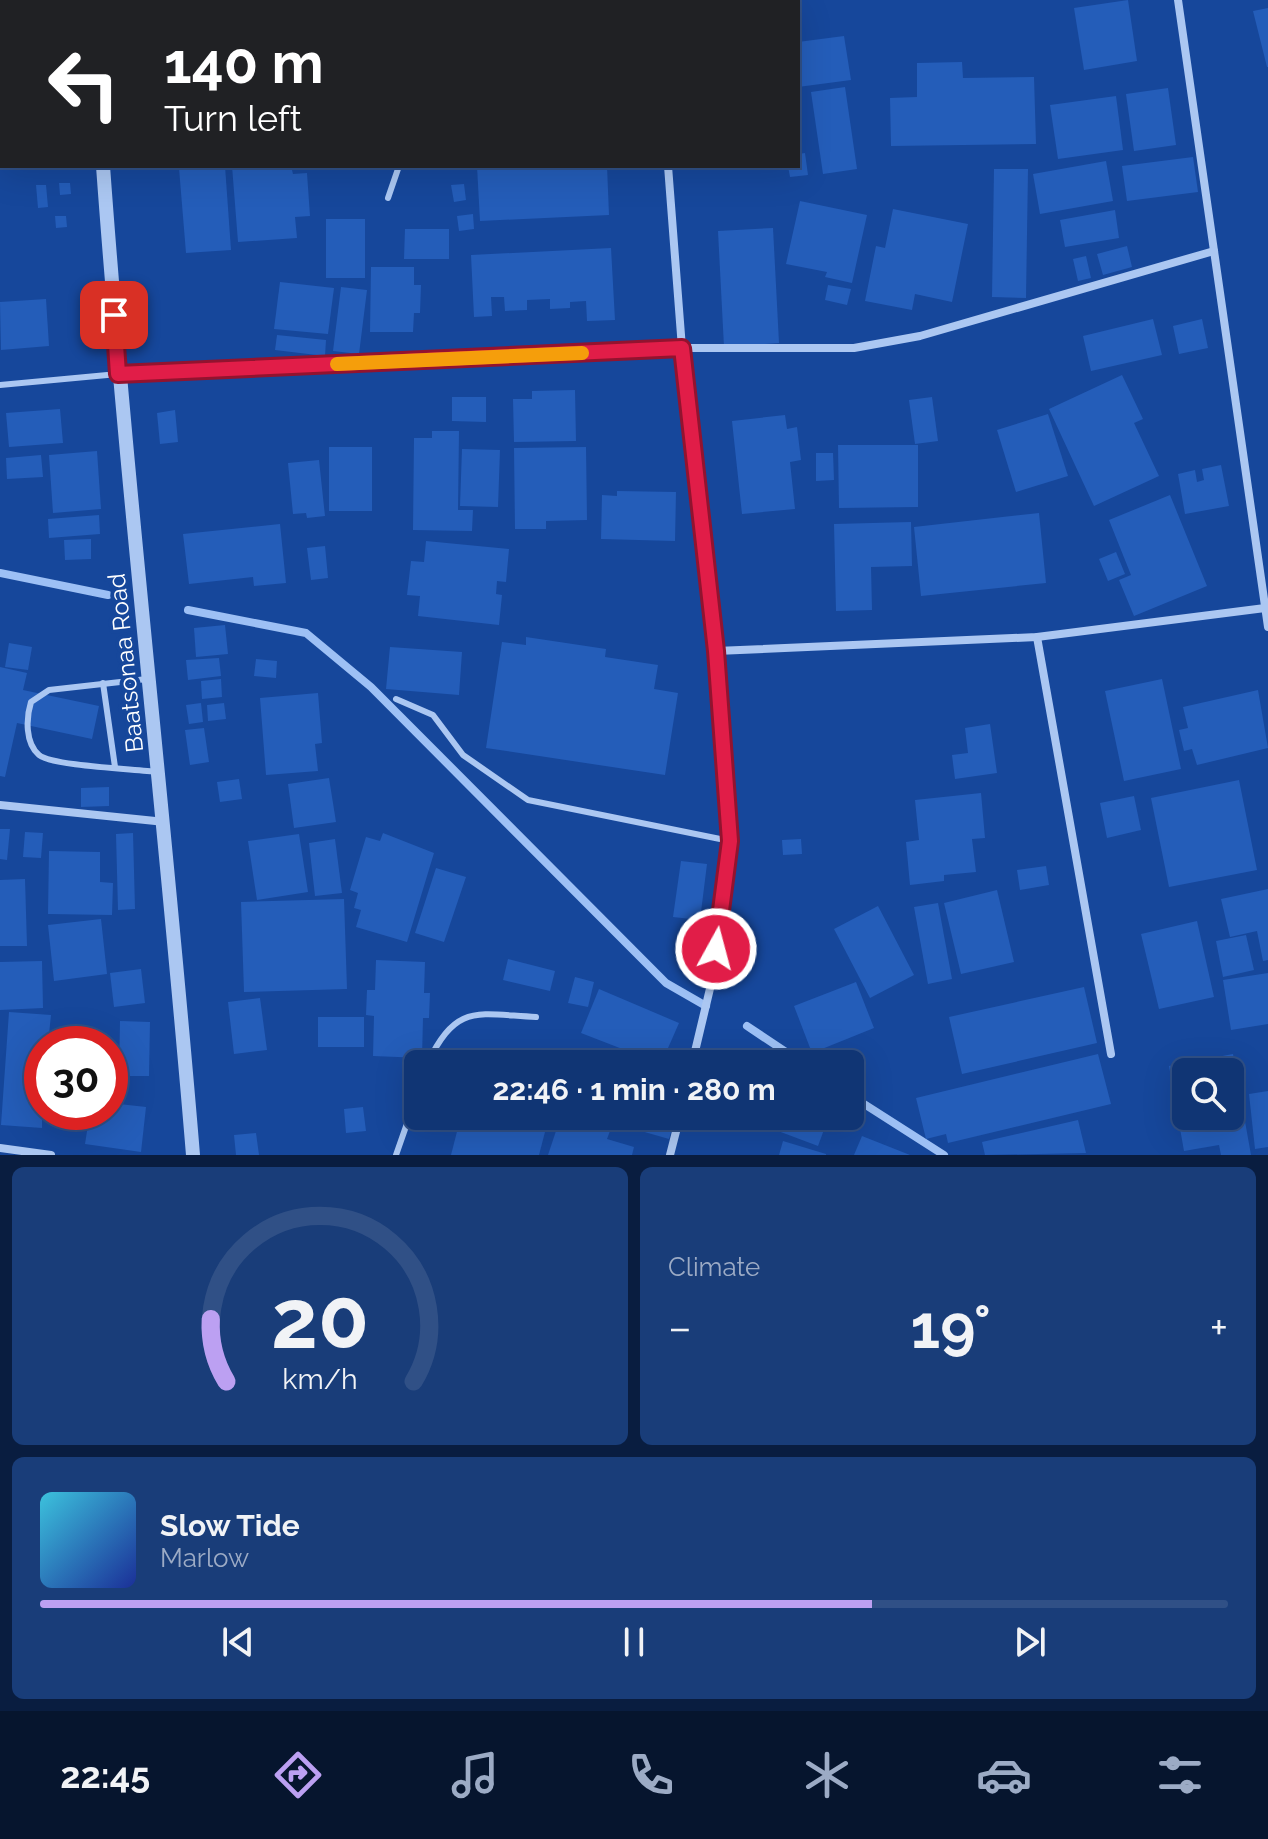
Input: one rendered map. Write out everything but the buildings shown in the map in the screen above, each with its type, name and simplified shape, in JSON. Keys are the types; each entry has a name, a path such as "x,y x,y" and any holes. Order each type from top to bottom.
{"street":[{"path":"1178,0 1268,627"},
{"name":"Baatsonaa Road","path":"103,168 118,374 165,822 193,1155"},
{"path":"668,168 682,348 716,651 730,841 713,976 695,1050"},
{"path":"118,374 682,348 867,346 920,336 1214,251"},
{"path":"716,651 1037,637 1265,608"},
{"path":"1037,637 1111,1054"},
{"path":"0,805 165,822"},
{"path":"670,1155 676,1130"},
{"path":"0,1148 51,1155"}],"lane":[{"path":"388,198 398,168"},
{"path":"0,385 118,374"},
{"path":"150,679 49,690 31,702 29,730 38,754 48,760 160,772"},
{"path":"103,683 115,767"},
{"path":"396,699 433,715 463,755 528,800 730,841"},
{"path":"434,1050 441,1034 455,1021 475,1014 536,1017"},
{"path":"396,1155 405,1130"}],"waterway":[{"path":"0,573 108,595"},
{"path":"188,610 306,633 371,687 666,983 706,1006"},
{"path":"747,1026 783,1050"},
{"path":"864,1104 944,1155"}],"slow traffic":[{"path":"337,364 582,353"}],"route":[{"path":"114,315 118,374 682,348 716,651 730,841 716,949"}]}
